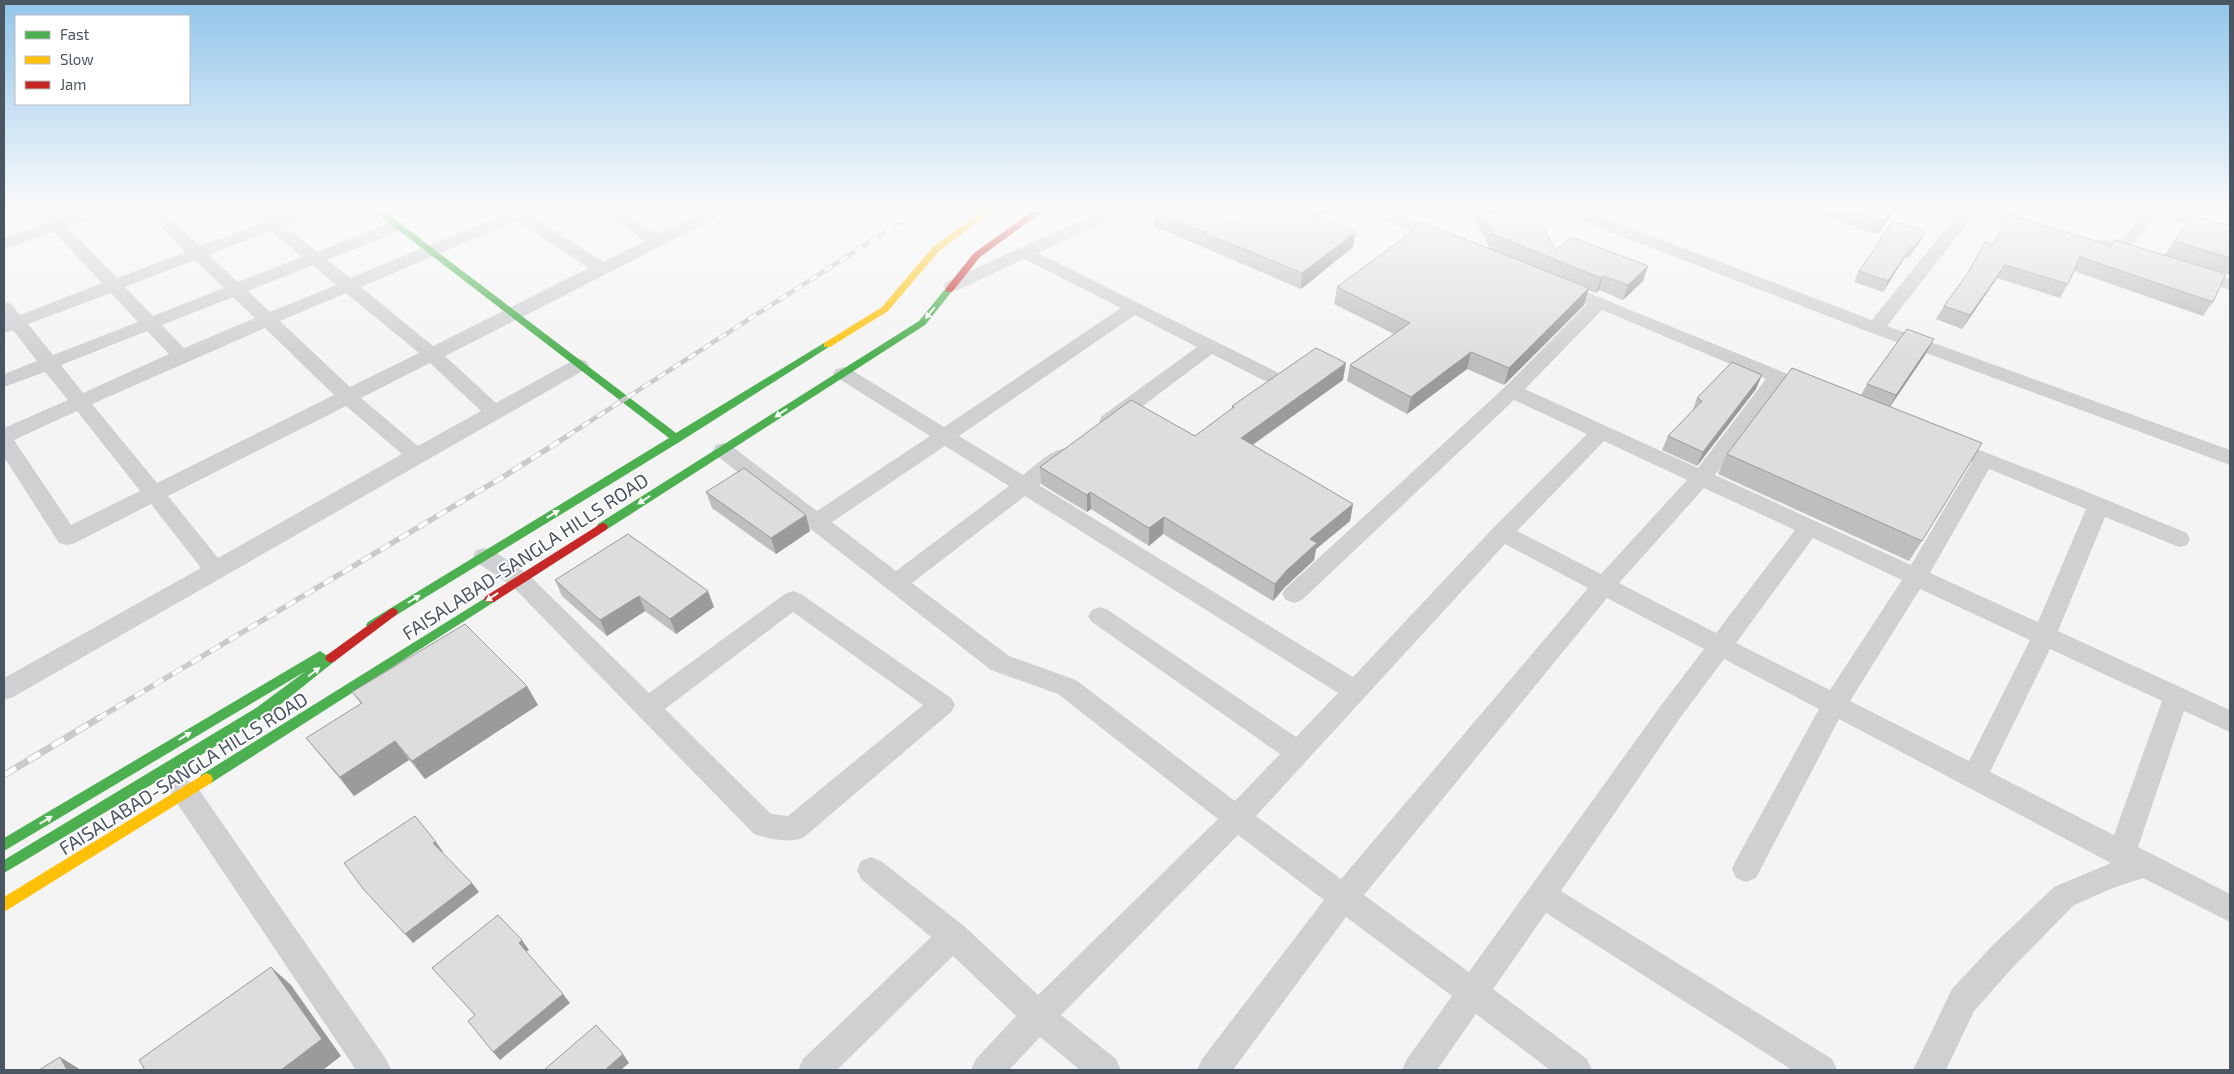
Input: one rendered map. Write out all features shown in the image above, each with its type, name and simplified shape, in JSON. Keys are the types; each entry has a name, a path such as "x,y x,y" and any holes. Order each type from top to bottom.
{"main road":[{"path":"440,259 677,440"},
{"name":"FAISALABAD-SANGLA HILLS ROAD","path":"4,845 778,381 885,309 927,259"},
{"name":"FAISALABAD-SANGLA HILLS ROAD","path":"4,905 523,578 723,450 801,395 843,373 922,322 975,259"},
{"path":"4,867 261,712 392,612"}],"street":[{"path":"88,259 181,356"},
{"path":"185,259 114,286 8,319 49,363 216,571"},
{"path":"203,259 347,396 416,455"},
{"path":"4,381 311,259"},
{"path":"315,259 432,354 494,412"},
{"path":"4,436 181,356 414,259"},
{"path":"588,259 602,269"},
{"path":"4,441 67,537 621,259"},
{"path":"952,286 1011,259"},
{"path":"1037,259 1270,376"},
{"path":"1696,259 1876,328 2230,458"},
{"path":"1876,328 1930,259"},
{"path":"2176,267 2230,285"},
{"path":"1544,280 1804,387"},
{"path":"1294,594 1512,391 1599,302"},
{"path":"817,522 1134,308"},
{"path":"896,583 1023,485 1211,346"},
{"path":"4,690 216,571 416,455 579,365"},
{"path":"843,373 1355,690"},
{"path":"1213,1070 1343,898 1603,586 1702,477 1778,376"},
{"path":"1512,391 1917,575 2230,721"},
{"path":"986,1070 1237,818 1502,534 1601,432"},
{"path":"1930,438 2179,539"},
{"path":"723,450 1000,663 1067,687 1343,898 1576,1070"},
{"path":"1746,869 1834,705 1917,575 1984,459"},
{"path":"1974,778 2045,634 2098,505"},
{"path":"1418,1070 1474,994 1671,711 1809,527"},
{"path":"1502,534 2230,910"},
{"path":"487,554 523,578 648,708 764,825 793,829 942,705 793,600 648,708"},
{"path":"1100,616 1298,752"},
{"path":"1928,1070 1964,1000 2003,956 2064,896 2107,877 2133,860 2176,697"},
{"path":"185,792 367,1067"},
{"path":"871,870 953,936 1038,1016 1105,1070"},
{"path":"1543,895 1821,1070"},
{"path":"814,1070 953,936"}],"building":[{"path":"1268,259 1320,259 1302,273"},
{"path":"1375,259 1516,259 1589,288 1509,368 1471,352 1411,397 1350,365 1410,323 1337,287"},
{"path":"1554,259 1630,259 1648,266 1628,285 1603,276 1601,278"},
{"path":"1867,259 1903,259 1888,281 1859,271"},
{"path":"1976,259 2079,259 2068,284 2005,265 1970,315 1944,306"},
{"path":"2086,259 2177,259 2226,274 2213,302"},
{"path":"1907,329 1934,339 1896,395 1867,384"},
{"path":"1316,348 1346,363 1241,438 1353,504 1310,539 1317,543 1287,570 1275,584 1164,517 1149,528 1090,492 1087,495 1040,467 1131,400 1195,436 1234,407 1232,406"},
{"path":"1732,362 1762,375 1703,452 1668,436 1702,401 1697,398"},
{"path":"1792,368 1982,443 1922,541 1727,454"},
{"path":"744,468 806,515 771,538 706,492"},
{"path":"628,534 708,591 670,619 639,596 600,620 555,580"},
{"path":"465,624 527,686 412,761 395,741 340,777 306,738 362,703 352,692"},
{"path":"415,816 436,842 433,843 472,883 405,934 364,890 344,863"},
{"path":"498,915 522,940 519,943 563,994 493,1052 468,1021 475,1015 432,968"},
{"path":"271,967 322,1039 281,1070 145,1070 139,1060"},
{"path":"596,1025 623,1054 605,1070 544,1070"},
{"path":"60,1057 67,1070 39,1070"}],"railway":[{"path":"567,436 843,259"},
{"path":"97,719 506,475 569,435"},
{"path":"4,775 99,718"}],"traffic: fast":[{"path":"441,259 677,439"},
{"path":"602,527 922,323 949,290"},
{"path":"372,625 827,345"},
{"path":"206,779 490,599"},
{"path":"4,845 320,656"},
{"path":"4,867 261,712 331,658"}],"traffic: slow":[{"path":"827,345 885,309 927,259"},
{"path":"4,905 206,779"}],"traffic: jam":[{"path":"949,290 974,259"},
{"path":"490,599 602,527"},
{"path":"331,658 392,612"}]}
